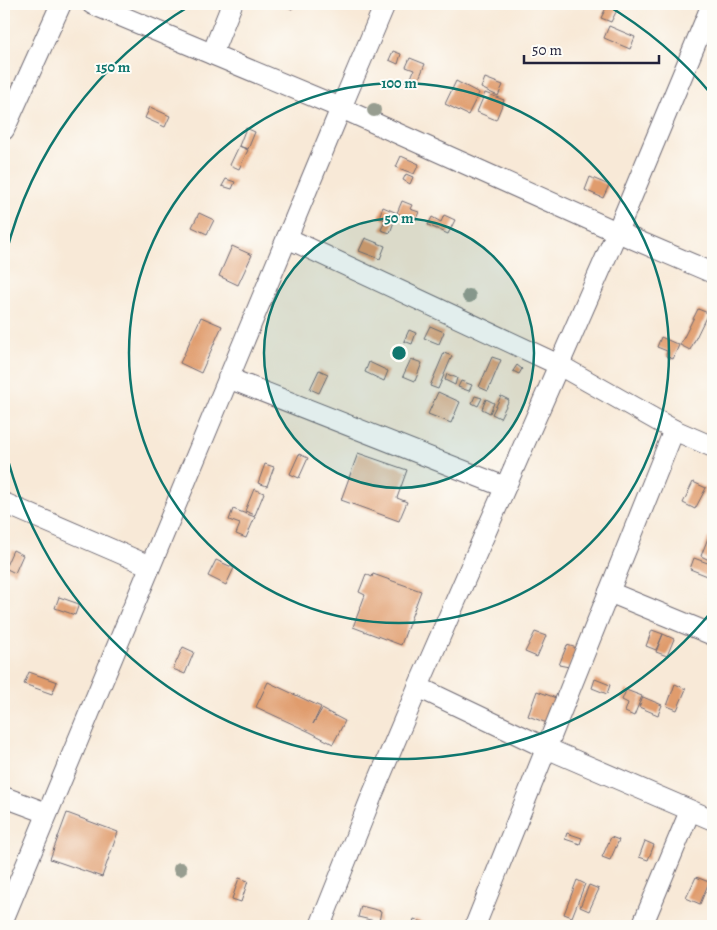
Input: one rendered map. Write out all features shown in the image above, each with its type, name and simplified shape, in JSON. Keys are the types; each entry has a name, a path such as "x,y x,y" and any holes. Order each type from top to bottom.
{"street":[{"path":"4,130 61,4"},
{"path":"92,4 341,108 713,273"},
{"path":"212,54 232,4"},
{"path":"4,918 384,4"},
{"path":"320,926 418,687 617,232 712,4"},
{"path":"287,238 559,364 674,430 713,447"},
{"path":"228,378 505,487"},
{"path":"475,926 674,430"},
{"path":"4,503 150,566"},
{"path":"609,592 713,635"},
{"path":"418,687 546,748 713,820"},
{"path":"4,797 47,814"},
{"path":"642,926 690,811"}],"building":[{"path":"279,4 294,4 292,9"},
{"path":"608,4 620,4 611,22 601,18"},
{"path":"609,26 635,37 630,49 604,38"},
{"path":"393,51 401,54 398,64 389,60"},
{"path":"410,58 425,64 418,81 411,78 414,70 406,67"},
{"path":"485,78 503,85 498,96 481,88"},
{"path":"456,81 479,93 468,115 445,104"},
{"path":"485,93 504,100 496,120 477,112"},
{"path":"150,107 170,116 165,127 145,118"},
{"path":"246,128 255,132 248,149 239,146"},
{"path":"239,146 248,150 239,169 230,165"},
{"path":"401,156 419,164 414,174 396,167"},
{"path":"406,174 413,177 410,184 403,180"},
{"path":"590,177 609,185 603,198 585,190"},
{"path":"226,179 235,182 232,189 222,186"},
{"path":"402,201 412,205 410,209 419,212 415,221 397,213"},
{"path":"383,207 397,213 390,233 381,230 385,220 379,217"},
{"path":"199,213 214,220 207,234 192,227"},
{"path":"444,215 455,220 448,234 428,225 432,217 441,222"},
{"path":"4,234 9,236 4,247"},
{"path":"365,238 385,246 380,259 359,251"},
{"path":"232,246 252,255 238,285 219,276"},
{"path":"698,309 708,313 690,350 680,345"},
{"path":"201,317 222,326 201,373 180,363"},
{"path":"430,326 444,332 439,344 424,338"},
{"path":"409,330 416,333 412,344 404,341"},
{"path":"661,337 679,345 673,359 666,356 667,351 657,347"},
{"path":"444,353 452,356 438,389 430,386"},
{"path":"492,357 501,360 488,391 479,387"},
{"path":"411,359 422,363 415,381 403,376"},
{"path":"369,362 388,371 384,381 365,372"},
{"path":"517,365 522,369 519,374 513,371"},
{"path":"319,370 328,374 319,393 310,389"},
{"path":"447,374 457,378 455,385 445,380"},
{"path":"461,381 472,385 469,391 458,387"},
{"path":"438,392 460,402 451,423 428,414"},
{"path":"475,396 482,398 478,406 472,403"},
{"path":"501,396 509,400 500,418 492,414"},
{"path":"486,399 494,403 490,413 482,409"},
{"path":"358,453 407,470 397,498 407,502 399,521 341,500"},
{"path":"299,454 308,458 299,478 290,474"},
{"path":"265,464 274,467 267,486 258,483"},
{"path":"693,482 706,488 695,509 683,503"},
{"path":"254,489 264,493 255,515 245,511"},
{"path":"233,509 255,517 246,538 236,534 240,524 229,520"},
{"path":"708,538 713,540 713,562 701,556"},
{"path":"13,550 23,555 15,573 5,568"},
{"path":"694,558 713,565 710,577 690,569"},
{"path":"216,560 234,568 226,585 208,576"},
{"path":"366,574 372,577 373,574 421,591 401,645 353,627 365,595 359,592"},
{"path":"713,581 713,595 708,593"},
{"path":"59,597 79,604 75,615 55,608"},
{"path":"652,630 663,634 656,650 646,646"},
{"path":"535,632 546,636 537,657 525,652"},
{"path":"663,634 674,639 667,656 656,652"},
{"path":"567,645 577,648 569,667 559,665"},
{"path":"183,647 194,652 185,674 173,669"},
{"path":"29,672 57,682 52,694 24,684"},
{"path":"595,679 610,685 607,694 592,688"},
{"path":"268,682 321,707 313,724 322,709 345,721 333,744 256,707"},
{"path":"675,684 686,689 677,710 667,706"},
{"path":"626,690 642,696 634,716 625,712 628,703 622,700"},
{"path":"537,691 556,698 547,723 528,716"},
{"path":"643,697 662,705 658,715 639,707"},
{"path":"67,813 118,832 102,877 50,859"},
{"path":"567,833 582,838 580,844 565,839"},
{"path":"611,837 619,840 610,860 602,857"},
{"path":"645,841 654,845 648,860 639,857"},
{"path":"696,877 709,882 700,904 686,898"},
{"path":"239,878 248,881 241,902 232,899"},
{"path":"577,880 585,884 572,917 564,914"},
{"path":"589,885 599,889 589,911 580,907"},
{"path":"361,906 381,911 379,922 358,917"},
{"path":"414,919 433,926 412,926"},
{"path":"551,921 563,926 549,926"}]}
